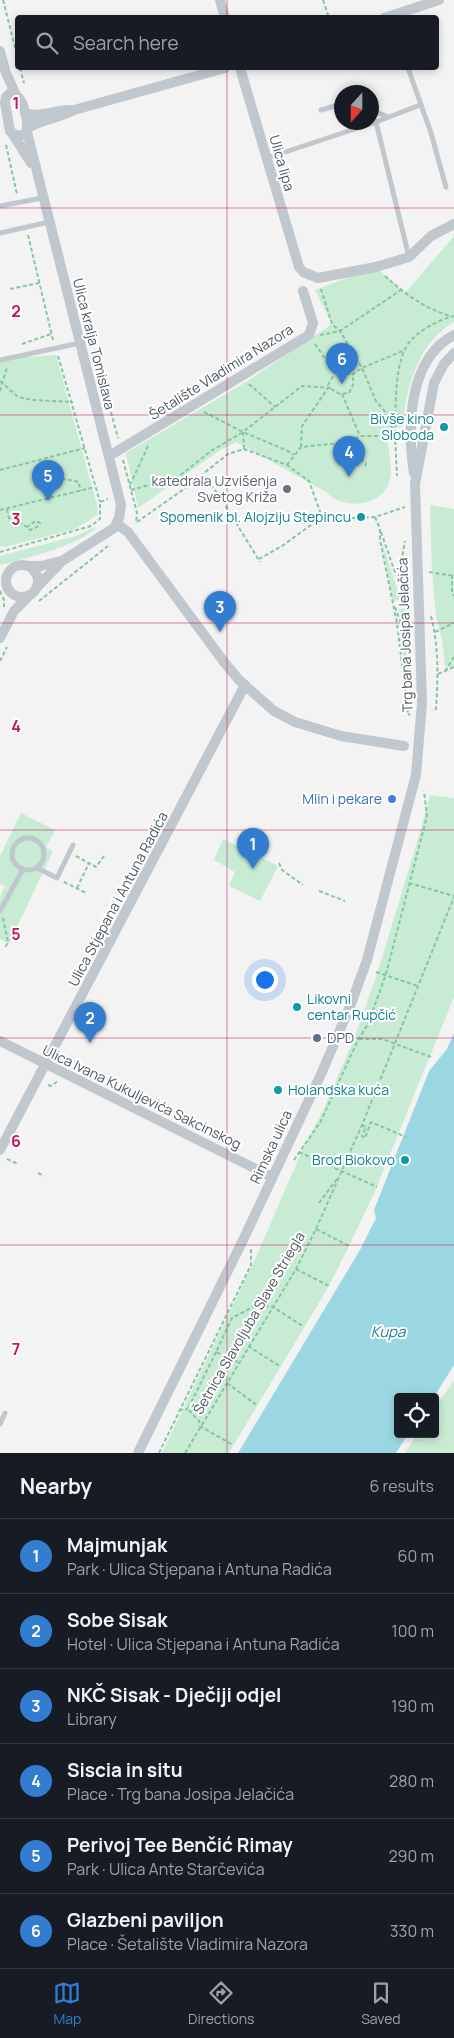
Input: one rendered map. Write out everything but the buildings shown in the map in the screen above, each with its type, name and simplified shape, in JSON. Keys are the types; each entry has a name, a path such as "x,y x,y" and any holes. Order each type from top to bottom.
{"street":[{"path":"220,0 224,15"},
{"path":"394,15 439,0"},
{"path":"0,51 6,73 16,95"},
{"path":"8,135 19,136 31,126 57,118 74,110 218,70"},
{"name":"Ulica lipa","path":"241,70 299,267 303,272 318,278"},
{"path":"3,98 6,73"},
{"path":"3,98 10,93 16,95"},
{"name":"Ulica kralja Tomislava","path":"16,95 22,102 35,170 109,456 121,512 117,524"},
{"name":"Ulica kralja Tomislava","path":"3,98 3,110 9,127 8,135 35,170"},
{"path":"24,114 37,115 52,111 74,110"},
{"path":"318,278 376,267 409,257 431,236 454,224"},
{"name":"Šetalište Vladimira Nazora","path":"109,456 310,336 313,323 303,291"},
{"name":"Trg bana Josipa Jelačića","path":"419,784 426,712 412,426 417,384 423,368 440,344 454,335"},
{"name":"Trg bana Josipa Jelačića","path":"415,484 434,383 444,364 454,353"},
{"path":"14,611 32,600 43,579 62,561 110,532 117,524 128,532 224,662 245,685 274,711 295,722 341,736 404,746"},
{"path":"0,572 21,564 41,566 62,561"},
{"path":"29,566 38,577 38,586"},
{"path":"4,641 14,611 14,602 6,587 6,576 12,568"},
{"path":"6,587 20,597 32,600"},
{"name":"Ulica Stjepana i Antuna Radića","path":"0,1150 44,1063 58,1042 245,685"},
{"name":"Rimska ulica","path":"138,1453 322,1072 364,969 419,784"},
{"name":"Ulica Ivana Kukuljevića Sakcinskog","path":"0,1041 272,1176"}],"lane":[{"path":"409,70 431,133 446,188"},
{"path":"379,121 420,105"},
{"path":"321,110 334,106"},
{"path":"379,113 388,117"},
{"path":"267,158 352,130"},
{"path":"378,130 409,257"},
{"path":"0,206 42,198"},
{"path":"0,233 49,222"},
{"path":"0,360 80,343"},
{"path":"37,868 43,860 42,845 34,839 24,838 16,843 12,853 14,863 22,869 37,868 56,878 73,845"},
{"path":"0,911 22,869"},
{"path":"0,1424 5,1413"}],"path":[{"path":"3,0 15,47"},
{"path":"323,0 327,15"},
{"path":"8,135 19,203"},
{"path":"0,552 91,526 100,519 102,514 73,402 51,334 26,228"},
{"path":"376,267 401,290 435,312 450,317"},
{"path":"318,278 332,324 340,331 351,353 362,368 376,401 387,414 395,436"},
{"path":"10,289 39,283"},
{"path":"335,373 310,336 340,331 401,290"},
{"path":"352,375 362,368 405,350 422,330 454,316"},
{"path":"22,344 51,334"},
{"path":"397,476 395,436 396,389 405,350"},
{"path":"0,391 8,359"},
{"path":"128,532 135,526 138,513 130,491 178,477 211,451 243,432 302,386 329,388 334,392 342,394 349,393 353,388 354,380 352,375 340,370 335,373 328,385 329,388 302,426 301,447 287,466"},
{"path":"1,382 18,397 32,400 73,402"},
{"path":"246,382 276,407"},
{"path":"342,394 360,436"},
{"path":"210,406 202,411 294,455"},
{"path":"243,432 244,449"},
{"path":"301,447 350,442 360,436 395,436"},
{"path":"130,485 147,447 155,442"},
{"path":"350,442 362,460 366,462 365,468"},
{"path":"0,470 85,448"},
{"path":"136,522 228,454 244,449 287,466 309,481 323,520"},
{"path":"58,475 47,479 45,477 54,470 58,473 59,478 79,482 80,491"},
{"path":"202,475 219,495 260,558 260,562"},
{"path":"0,510 95,487"},
{"path":"100,502 104,500"},
{"path":"260,558 282,546 311,525 323,520 375,517 406,507 415,507"},
{"path":"7,509 9,518 24,523 27,526 31,530 40,522 36,521 27,526"},
{"path":"375,517 398,581 406,535"},
{"path":"380,530 380,540 391,601 395,606 412,651"},
{"path":"32,600 108,546"},
{"path":"429,572 453,576 452,592 454,596"},
{"path":"395,606 408,714 436,709 438,674 435,632 431,614"},
{"path":"435,632 454,624"},
{"path":"0,661 4,641"},
{"path":"445,671 454,658"},
{"path":"438,674 454,667"},
{"path":"426,712 430,702"},
{"path":"294,1160 321,1121 331,1102 359,1039 368,1024 386,974 427,816 419,784"},
{"path":"69,853 96,866 104,856"},
{"path":"77,888 89,863"},
{"path":"279,863 282,870 303,884"},
{"path":"56,878 86,893"},
{"path":"409,883 454,896"},
{"path":"319,891 346,901"},
{"name":"Šetnica Slavoljuba Slave Striegla","path":"185,1453 238,1362 296,1269 316,1229 396,1043 454,896"},
{"path":"4,927 8,942 5,948"},
{"path":"364,969 386,974 418,986"},
{"path":"359,1039 382,1039 431,1057"},
{"path":"364,1119 406,1137"},
{"path":"362,1125 366,1127 362,1136 366,1138 371,1122"},
{"path":"299,1152 377,1187"},
{"path":"0,1155 18,1164"},
{"path":"38,1173 44,1176"},
{"path":"319,1203 338,1178"},
{"path":"316,1229 349,1246"},
{"path":"158,1453 251,1264 251,1245"},
{"path":"296,1269 329,1286"},
{"path":"188,1409 232,1318 257,1305 273,1307 304,1327"},
{"path":"248,1346 281,1367"},
{"path":"216,1352 238,1362"},
{"path":"227,1383 258,1406"},
{"path":"179,1410 188,1409"},
{"path":"188,1409 199,1421 200,1426 233,1445"}],"green space":[{"path":"454,236 454,322 441,331 431,342 416,368 407,397 402,427 386,428 391,474 386,488 380,496 362,503 342,502 236,442 219,451 138,508 126,453 246,382 332,324 315,290 376,267 405,293"},
{"path":"56,355 98,509 97,515 72,530 5,547 0,546 0,359"},
{"path":"430,505 454,509 454,668 445,666 442,639 436,617 432,572"},
{"path":"97,526 90,533 66,545 0,565 0,556 76,536"},
{"path":"383,545 401,600 393,601"},
{"path":"409,607 410,644 399,610"},
{"path":"398,626 410,652 411,672 406,672"},
{"path":"430,795 454,798 454,997 375,1191 329,1286 229,1453 162,1453 256,1257 301,1153 325,1106 353,1041 377,974"},
{"path":"21,813 55,830 46,847 53,851 9,944 0,939 0,897 5,886 0,884 0,856"},
{"path":"223,839 278,866 260,901 229,886 235,872 214,860"},
{"path":"454,1380 454,1453 405,1453 414,1438 439,1438 439,1402"}],"water":[{"name":"Kupa","path":"454,1033 454,1365 436,1393 394,1393 394,1438 405,1438 396,1453 238,1453 360,1250 376,1218 374,1210 429,1071 447,1049"}],"place":[{"name":"Glazbeni paviljon","path":"342,384"},
{"name":"Bivše kino Sloboda","path":"444,427"},
{"name":"Siscia in situ","path":"349,477"},
{"name":"katedrala Uzvišenja Svetog Križa","path":"287,489"},
{"name":"Perivoj Tee Benčić Rimay","path":"48,501"},
{"name":"Spomenik bl. Alojziju Stepincu","path":"361,517"},
{"name":"NKČ Sisak - Dječiji odjel","path":"220,632"},
{"name":"Mlin i pekare","path":"392,799"},
{"name":"Majmunjak","path":"253,869"},
{"name":"Likovni centar Rupčić","path":"297,1007"},
{"name":"DPD","path":"317,1038"},
{"name":"Sobe Sisak","path":"90,1043"},
{"name":"Holandska kuća","path":"278,1090"},
{"name":"Brod Biokovo","path":"405,1160"}]}
